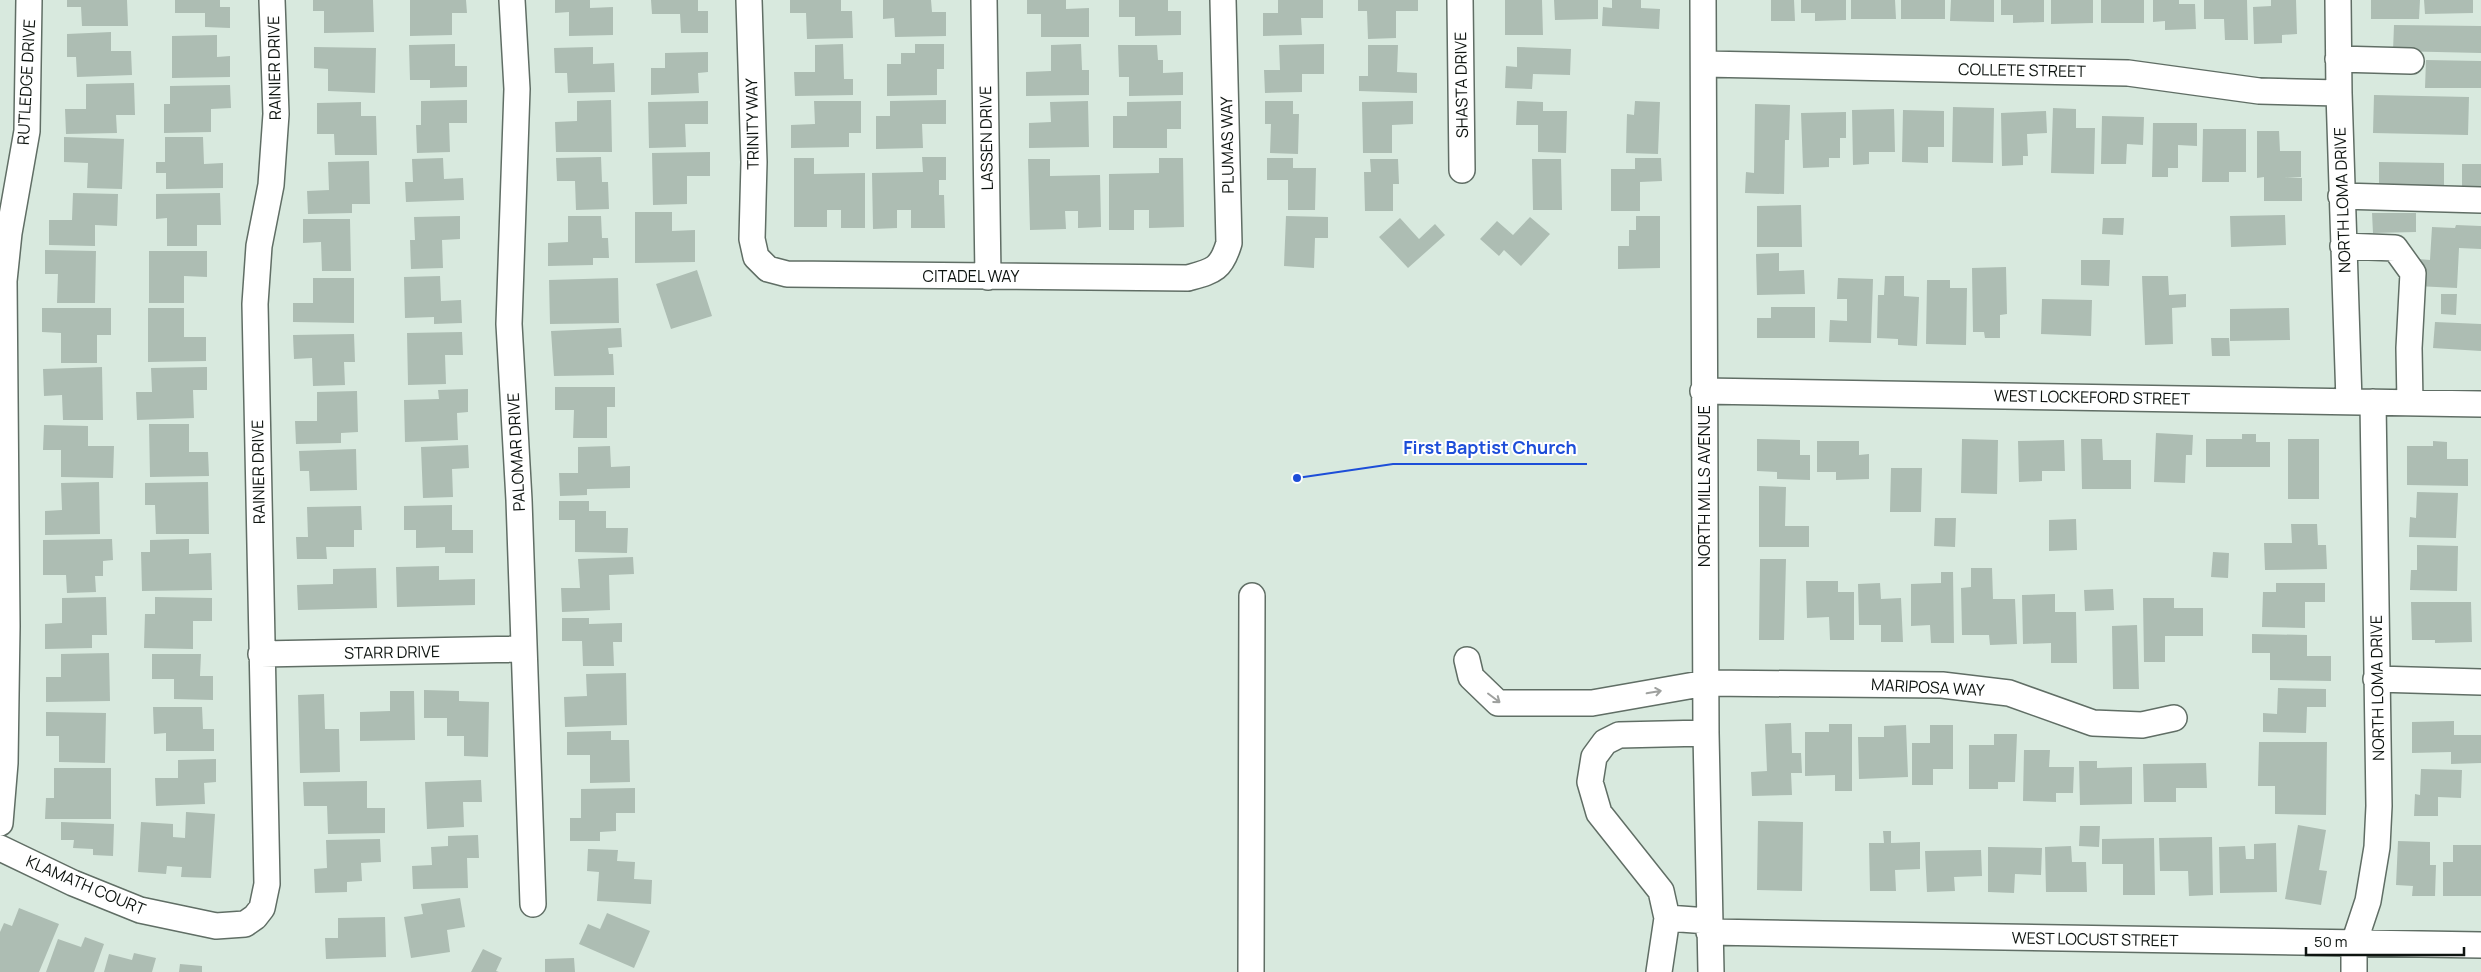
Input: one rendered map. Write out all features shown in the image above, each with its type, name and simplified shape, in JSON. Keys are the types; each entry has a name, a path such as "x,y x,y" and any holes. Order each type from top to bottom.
{"street":[{"name":"RUTLEDGE DRIVE","path":"0,823 6,762 7,626 4,282 9,233 27,130 29,0"},
{"name":"RAINIER DRIVE","path":"232,925 245,924 255,917 262,908 267,884 255,304 259,246 271,184 276,114 272,0"},
{"name":"PALOMAR DRIVE","path":"512,0 517,89 509,324 533,904"},
{"name":"TRINITY WAY","path":"749,0 754,162 752,239 754,248"},
{"name":"LASSEN DRIVE","path":"984,0 988,277"},
{"name":"PLUMAS WAY","path":"1201,274 1211,271 1224,260 1229,243 1224,0"},
{"name":"SHASTA DRIVE","path":"1460,0 1462,170"},
{"name":"NORTH MILLS AVENUE","path":"1703,0 1706,733 1708,926 1711,972"},
{"name":"NORTH LOMA DRIVE","path":"2338,0 2341,196 2349,401"},
{"path":"2338,59 2411,62"},
{"name":"COLLETE STREET","path":"1704,64 2128,73 2259,92 2339,93"},
{"path":"2341,196 2481,200"},
{"path":"2343,246 2395,248 2413,274 2409,348 2410,403"},
{"name":"CITADEL WAY","path":"754,248 756,257 768,269 787,274 1188,278 1201,274"},
{"name":"WEST LOCKEFORD STREET","path":"1704,391 2481,404"},
{"name":"NORTH LOMA DRIVE","path":"2354,972 2354,944 2368,901 2377,847 2379,806 2373,402"},
{"path":"1251,972 1252,596"},
{"name":"STARR DRIVE","path":"261,654 523,649"},
{"name":"MARIPOSA WAY","path":"1467,660 1471,678 1498,703 1592,703 1706,683 1942,685 2009,693 2093,723 2142,725 2174,718"},
{"path":"2376,679 2481,682"},
{"path":"1658,972 1667,918 1661,891 1599,814 1590,782 1594,757 1605,742 1619,735 1706,733"},
{"name":"KLAMATH COURT","path":"0,848 74,883 140,910 216,926 232,925"},
{"name":"WEST LOCUST STREET","path":"1667,918 1708,926 2354,944 2481,945"}],"building":[{"path":"67,0 127,0 128,26 82,26 81,7 67,7"},
{"path":"175,0 220,0 220,7 230,7 230,28 205,27 205,13 175,13"},
{"path":"313,0 373,0 374,32 324,33 324,11 313,11"},
{"path":"410,0 466,0 467,13 452,13 452,35 410,36"},
{"path":"555,0 590,0 590,8 613,7 613,35 569,36 569,12 555,13"},
{"path":"651,0 698,0 698,11 708,11 708,33 681,33 680,14 652,14"},
{"path":"790,0 841,0 841,11 852,11 853,38 807,39 806,13 790,13"},
{"path":"883,0 931,0 932,12 946,12 946,36 895,37 894,18 883,19"},
{"path":"1027,0 1066,0 1066,9 1089,8 1089,37 1041,37 1041,14 1027,14"},
{"path":"1119,0 1168,0 1168,11 1181,11 1181,35 1135,36 1135,17 1119,17"},
{"path":"1278,0 1323,0 1323,18 1301,18 1302,35 1263,36 1263,13 1278,13"},
{"path":"1358,0 1418,0 1418,11 1396,11 1396,38 1368,39 1367,11 1358,11"},
{"path":"1505,0 1542,0 1543,35 1505,35"},
{"path":"1554,0 1598,0 1598,19 1555,20"},
{"path":"1612,0 1641,0 1641,8 1660,9 1659,29 1602,26 1603,7 1612,8"},
{"path":"1771,0 1794,0 1795,21 1771,21"},
{"path":"1801,0 1846,0 1846,20 1815,21 1815,13 1801,13"},
{"path":"1851,0 1895,0 1896,19 1851,19"},
{"path":"1901,0 1945,0 1945,19 1901,19"},
{"path":"1951,0 1994,0 1994,22 1950,21"},
{"path":"2001,0 2044,0 2044,22 2013,23 2013,15 2001,15"},
{"path":"2051,0 2093,0 2093,23 2051,24"},
{"path":"2101,0 2144,0 2144,23 2101,23"},
{"path":"2153,0 2179,0 2179,4 2195,4 2196,29 2165,30 2165,21 2153,22"},
{"path":"2204,0 2247,0 2248,40 2225,40 2224,19 2204,19"},
{"path":"2271,0 2296,0 2297,34 2282,35 2282,43 2254,44 2253,7 2271,6"},
{"path":"2371,0 2420,0 2419,19 2371,19"},
{"path":"2424,0 2473,0 2473,13 2425,14"},
{"path":"2394,25 2481,26 2481,53 2393,51"},
{"path":"111,32 111,51 131,51 132,75 77,77 76,57 67,57 67,34"},
{"path":"217,35 217,57 230,56 230,77 172,78 172,36"},
{"path":"455,44 455,66 467,66 467,87 430,88 430,80 410,80 409,45"},
{"path":"843,44 844,79 853,79 853,95 795,96 794,72 815,72 815,45"},
{"path":"915,44 944,44 944,69 937,69 937,95 887,96 887,64 901,64 901,53 915,53"},
{"path":"1081,44 1082,70 1089,70 1089,95 1026,96 1026,72 1051,71 1051,45"},
{"path":"1324,44 1324,74 1302,74 1302,92 1265,93 1264,70 1280,70 1279,45"},
{"path":"1118,45 1157,45 1158,60 1163,60 1163,73 1183,72 1183,95 1129,96 1129,77 1119,77"},
{"path":"1368,45 1398,45 1397,72 1417,73 1417,93 1359,91 1359,76 1368,76"},
{"path":"314,47 376,48 375,93 328,91 328,69 314,68"},
{"path":"593,47 593,64 614,63 615,92 568,93 567,73 555,73 554,48"},
{"path":"1517,47 1571,49 1570,75 1533,74 1532,89 1505,88 1506,66 1517,67"},
{"path":"708,52 708,72 698,73 699,93 651,95 651,68 665,68 665,53"},
{"path":"2426,60 2481,61 2481,88 2425,88"},
{"path":"134,83 135,115 116,115 117,133 66,134 65,109 86,109 86,84"},
{"path":"230,85 231,108 211,109 211,132 164,133 164,104 170,104 170,86"},
{"path":"2374,95 2469,97 2468,135 2373,133"},
{"path":"467,100 467,123 449,123 450,152 417,153 416,125 421,125 421,101"},
{"path":"611,100 612,152 556,152 555,122 577,121 577,101"},
{"path":"946,100 946,124 922,124 923,148 876,149 876,116 890,116 890,101"},
{"path":"708,101 708,124 685,124 686,147 649,148 648,102"},
{"path":"814,101 861,101 861,133 849,133 849,147 791,148 791,125 815,124"},
{"path":"1088,101 1089,147 1029,148 1029,123 1051,122 1050,102"},
{"path":"1181,101 1181,129 1167,129 1167,148 1113,148 1113,116 1127,116 1127,102"},
{"path":"1265,101 1293,101 1293,114 1299,114 1298,154 1270,153 1271,124 1265,124"},
{"path":"1413,101 1413,124 1392,125 1392,153 1363,153 1362,102"},
{"path":"1517,101 1543,102 1543,111 1567,111 1566,153 1538,152 1538,125 1516,125"},
{"path":"1635,101 1660,102 1658,154 1626,153 1627,114 1634,115"},
{"path":"361,102 361,116 376,116 377,155 335,155 334,134 317,134 317,103"},
{"path":"1755,104 1790,105 1789,140 1785,140 1784,194 1745,193 1746,172 1754,173"},
{"path":"1953,107 1994,108 1993,163 1952,162"},
{"path":"2053,108 2076,109 2076,128 2095,128 2094,174 2051,173"},
{"path":"1894,109 1895,152 1869,152 1869,164 1853,165 1852,110"},
{"path":"1903,110 1944,111 1944,147 1928,147 1928,163 1902,162"},
{"path":"2046,111 2047,133 2027,134 2028,156 2023,156 2023,165 2002,166 2001,113"},
{"path":"1846,112 1846,138 1840,138 1840,158 1829,158 1829,167 1803,168 1801,113"},
{"path":"2102,116 2144,117 2143,145 2127,144 2126,164 2101,164"},
{"path":"2153,123 2197,123 2197,146 2178,145 2178,168 2168,168 2168,177 2152,177"},
{"path":"2203,129 2246,129 2246,172 2229,172 2229,182 2202,182"},
{"path":"2257,131 2279,131 2280,151 2301,151 2301,177 2284,178 2302,178 2302,201 2264,201 2264,177 2257,178"},
{"path":"64,137 124,139 122,189 87,188 88,163 64,162"},
{"path":"165,137 203,137 204,164 223,163 223,188 166,189 166,173 156,173 156,162 165,162"},
{"path":"710,152 710,176 687,176 687,204 653,205 652,153"},
{"path":"601,157 602,182 608,182 609,209 576,210 575,181 557,181 556,158"},
{"path":"922,157 946,157 946,180 939,180 939,195 944,195 945,228 911,228 911,210 897,210 897,228 873,229 872,173 923,172"},
{"path":"443,158 444,179 463,178 464,200 406,202 405,182 413,182 412,159"},
{"path":"794,158 814,158 814,174 865,173 865,228 841,228 841,210 827,210 827,227 794,227"},
{"path":"1159,158 1183,158 1184,227 1149,228 1149,210 1134,210 1134,230 1109,230 1109,174 1159,173"},
{"path":"1267,158 1293,158 1293,168 1316,168 1315,210 1288,210 1288,180 1267,180"},
{"path":"1635,158 1661,158 1662,181 1640,182 1640,211 1611,211 1611,169 1635,169"},
{"path":"1028,159 1050,159 1050,176 1100,175 1101,227 1078,228 1078,211 1065,211 1066,229 1030,230"},
{"path":"1370,159 1398,159 1399,184 1393,184 1393,211 1365,211 1364,172 1371,172"},
{"path":"1532,159 1561,159 1562,210 1533,210"},
{"path":"369,161 370,204 352,204 352,213 308,214 307,191 329,190 328,162"},
{"path":"2379,162 2444,163 2444,188 2379,187"},
{"path":"2462,164 2481,164 2481,188 2462,188"},
{"path":"73,193 118,194 117,226 95,225 95,246 49,245 49,220 72,220"},
{"path":"220,193 221,225 197,225 197,246 167,246 167,218 156,219 156,194"},
{"path":"1801,205 1802,247 1757,247 1757,206"},
{"path":"635,212 672,212 672,231 695,230 695,262 635,263"},
{"path":"2372,213 2416,213 2416,232 2373,233"},
{"path":"2285,215 2286,245 2231,247 2230,216"},
{"path":"460,216 460,239 442,240 443,268 411,269 410,240 415,240 414,217"},
{"path":"568,216 601,216 602,238 608,238 609,258 593,258 593,265 548,266 548,243 568,242"},
{"path":"1286,216 1328,217 1328,238 1315,238 1314,268 1284,266"},
{"path":"1636,216 1660,216 1660,268 1618,269 1618,246 1629,246 1629,230 1636,230"},
{"path":"1530,217 1550,234 1521,266 1504,250 1499,256 1480,239 1497,221 1513,235"},
{"path":"1400,218 1419,239 1435,224 1445,235 1408,268 1379,237"},
{"path":"2103,218 2124,218 2123,235 2102,234"},
{"path":"303,219 350,219 351,271 322,271 321,242 303,243"},
{"path":"2456,225 2481,226 2481,249 2459,248 2457,288 2416,286 2418,259 2430,260 2432,227 2455,228"},
{"path":"45,250 96,251 95,303 57,303 58,274 45,274"},
{"path":"149,251 207,251 207,277 184,276 184,303 149,303"},
{"path":"1779,253 1779,271 1804,270 1805,294 1757,295 1756,254"},
{"path":"2081,260 2110,260 2109,286 2081,285"},
{"path":"2006,267 2007,314 2000,315 2000,338 1985,338 1984,332 1973,332 1972,268"},
{"path":"697,270 712,316 671,329 656,284"},
{"path":"440,276 441,301 461,300 462,323 434,324 434,317 405,318 404,277"},
{"path":"1885,276 1904,276 1904,296 1919,297 1917,346 1898,345 1898,339 1877,338 1878,295 1884,295"},
{"path":"2142,276 2168,276 2169,295 2186,294 2186,307 2172,308 2173,344 2145,345"},
{"path":"313,278 354,278 354,323 293,322 293,303 313,303"},
{"path":"618,278 619,323 550,324 549,280"},
{"path":"1838,278 1873,279 1871,343 1829,342 1830,320 1847,321 1847,299 1837,299"},
{"path":"1927,280 1950,280 1950,288 1967,288 1966,345 1926,344"},
{"path":"2441,294 2457,294 2456,315 2441,314"},
{"path":"2042,299 2092,300 2091,336 2041,334"},
{"path":"1771,307 1815,307 1815,338 1757,338 1757,318 1771,318"},
{"path":"42,308 111,308 111,335 97,335 97,363 61,363 61,333 42,332"},
{"path":"148,308 184,308 184,337 206,337 206,361 148,362"},
{"path":"2289,308 2290,340 2230,341 2230,309"},
{"path":"2435,322 2481,324 2481,351 2433,348"},
{"path":"621,328 622,347 608,348 609,354 613,354 614,375 554,376 551,331"},
{"path":"462,332 463,355 445,355 446,384 408,385 407,333"},
{"path":"354,334 355,362 344,362 345,385 313,386 312,358 294,359 293,335"},
{"path":"2211,338 2229,338 2230,356 2212,356"},
{"path":"102,367 103,420 63,420 62,395 44,396 43,369"},
{"path":"207,367 207,390 193,390 194,418 137,420 136,392 152,392 151,368"},
{"path":"555,387 615,387 615,407 607,407 607,438 573,438 574,410 555,410"},
{"path":"468,389 468,412 457,413 458,440 405,442 404,400 439,399 438,390"},
{"path":"357,391 358,432 341,433 341,443 296,444 295,421 317,421 317,392"},
{"path":"149,424 189,424 189,452 208,452 209,476 150,477"},
{"path":"44,425 88,426 88,446 114,446 113,478 61,477 61,450 43,450"},
{"path":"2156,433 2193,435 2192,455 2186,455 2185,483 2154,482"},
{"path":"2242,434 2256,434 2256,442 2270,442 2270,467 2206,467 2206,439 2242,439"},
{"path":"1757,439 1800,440 1800,455 1810,455 1810,480 1777,479 1777,472 1757,471"},
{"path":"1962,439 1998,440 1997,494 1961,493"},
{"path":"2081,439 2102,439 2103,460 2131,460 2131,489 2082,489"},
{"path":"2288,439 2319,439 2319,499 2288,499"},
{"path":"2064,440 2065,471 2042,471 2042,481 2019,482 2018,441"},
{"path":"1817,441 1859,441 1859,455 1869,454 1869,479 1836,480 1836,472 1817,472"},
{"path":"2433,441 2447,442 2447,459 2468,459 2468,486 2407,485 2407,446 2433,446"},
{"path":"468,445 469,468 452,469 453,497 423,498 421,447"},
{"path":"610,446 611,467 630,466 630,488 587,489 587,495 560,496 559,473 578,473 578,447"},
{"path":"356,449 357,490 310,491 309,471 300,471 299,451"},
{"path":"1891,468 1922,468 1921,512 1890,512"},
{"path":"99,482 100,534 45,535 45,511 62,510 61,483"},
{"path":"208,482 209,534 156,534 155,505 145,505 145,483"},
{"path":"1759,486 1786,487 1785,526 1809,526 1809,547 1759,547"},
{"path":"2417,492 2458,493 2456,538 2409,537 2410,517 2416,518"},
{"path":"559,501 589,501 589,511 606,511 606,528 628,528 627,553 575,552 575,520 559,520"},
{"path":"452,505 452,530 473,530 473,553 445,553 445,547 416,548 416,530 404,530 404,506"},
{"path":"361,506 362,530 354,530 354,547 326,547 327,559 297,559 296,537 308,537 307,507"},
{"path":"1935,518 1956,518 1955,547 1934,546"},
{"path":"2076,519 2077,550 2049,551 2049,520"},
{"path":"2291,524 2317,524 2318,545 2326,545 2327,569 2265,570 2264,543 2292,543"},
{"path":"112,539 113,560 103,561 103,576 95,576 96,592 67,593 66,575 43,575 43,540"},
{"path":"189,539 189,554 211,553 212,590 142,591 141,552 150,552 150,540"},
{"path":"2417,545 2458,546 2457,591 2410,590 2411,570 2417,570"},
{"path":"2213,552 2229,553 2228,578 2211,577"},
{"path":"633,557 634,574 609,575 610,610 562,612 561,588 580,588 578,559"},
{"path":"1760,559 1786,559 1784,640 1759,640"},
{"path":"439,566 439,580 475,579 475,605 397,607 396,567"},
{"path":"376,568 377,608 298,610 297,585 333,584 333,569"},
{"path":"1971,568 1992,568 1993,599 2015,599 2017,644 1990,645 1989,635 1962,635 1961,588 1971,587"},
{"path":"1941,572 1953,572 1954,643 1931,643 1930,625 1911,626 1911,584 1941,583"},
{"path":"1806,581 1838,581 1838,592 1854,592 1854,640 1830,640 1829,617 1807,618"},
{"path":"1880,583 1881,599 1901,598 1903,642 1881,642 1881,625 1859,625 1858,584"},
{"path":"2276,583 2325,583 2325,602 2305,602 2305,628 2262,627 2263,592 2276,592"},
{"path":"2113,589 2114,610 2085,611 2084,590"},
{"path":"2055,594 2055,612 2076,612 2077,663 2051,663 2051,643 2023,644 2022,595"},
{"path":"106,597 107,635 92,635 92,648 45,649 45,624 62,623 62,598"},
{"path":"155,597 212,598 212,621 193,621 193,649 144,648 145,614 155,614"},
{"path":"2143,598 2174,598 2174,608 2203,608 2203,636 2165,636 2165,662 2144,662"},
{"path":"2411,602 2471,602 2472,642 2435,643 2435,640 2412,640"},
{"path":"562,618 589,618 589,624 622,623 622,642 613,642 614,666 583,666 582,641 562,641"},
{"path":"2137,625 2139,689 2113,689 2112,626"},
{"path":"2252,634 2307,635 2307,656 2331,656 2331,681 2270,680 2270,653 2252,653"},
{"path":"109,653 110,701 46,702 46,677 61,677 61,654"},
{"path":"152,654 201,654 200,676 213,676 213,700 174,699 174,679 152,679"},
{"path":"626,673 627,725 565,727 564,697 587,696 586,674"},
{"path":"2278,688 2326,689 2326,707 2307,707 2306,733 2263,732 2263,713 2277,714"},
{"path":"424,690 459,691 459,701 489,702 488,757 464,756 464,736 447,736 447,718 424,718"},
{"path":"390,691 414,691 415,740 360,741 360,712 390,711"},
{"path":"324,694 325,729 339,729 340,772 300,773 298,695"},
{"path":"153,707 202,707 203,729 214,729 214,751 166,751 166,733 154,734"},
{"path":"46,712 106,713 105,763 59,762 59,736 46,736"},
{"path":"2454,721 2454,735 2481,735 2481,763 2451,764 2451,752 2412,753 2412,722"},
{"path":"1791,723 1792,753 1801,753 1802,773 1791,773 1792,795 1752,796 1751,772 1767,771 1765,724"},
{"path":"1829,724 1852,724 1852,791 1835,791 1835,775 1805,776 1805,732 1829,732"},
{"path":"1906,725 1908,777 1859,779 1858,737 1884,737 1884,726"},
{"path":"1930,725 1953,725 1953,769 1933,769 1933,785 1912,785 1912,743 1930,743"},
{"path":"611,731 611,740 629,740 630,782 590,783 590,755 567,755 567,732"},
{"path":"1994,734 2017,734 2015,782 1998,782 1998,789 1969,789 1969,745 1994,745"},
{"path":"2259,742 2327,742 2326,815 2275,814 2275,786 2258,786"},
{"path":"2024,750 2050,750 2049,767 2074,767 2073,793 2056,793 2056,802 2023,801"},
{"path":"216,759 216,782 204,783 205,804 156,806 155,778 178,778 178,760"},
{"path":"2079,761 2097,761 2097,768 2132,767 2132,804 2080,805"},
{"path":"2206,763 2207,788 2176,788 2176,802 2144,802 2143,764"},
{"path":"54,768 111,768 111,819 45,819 46,798 54,798"},
{"path":"2421,769 2462,770 2461,798 2438,797 2438,816 2414,816 2415,794 2420,795"},
{"path":"481,780 482,802 463,802 464,827 427,829 425,782"},
{"path":"367,781 367,808 385,808 385,833 328,834 327,806 304,806 303,782"},
{"path":"635,788 635,813 616,813 616,831 600,832 600,841 570,841 570,818 581,818 581,789"},
{"path":"186,812 215,814 211,878 181,877 182,867 167,866 166,874 138,872 141,822 173,824 173,837 185,838"},
{"path":"1758,821 1803,822 1802,891 1757,890"},
{"path":"61,822 114,824 113,856 93,855 93,849 73,848 74,840 61,840"},
{"path":"2298,825 2326,830 2319,870 2327,871 2321,905 2285,899"},
{"path":"2080,826 2100,826 2099,847 2079,846"},
{"path":"1883,831 1891,831 1891,843 1920,842 1920,869 1895,870 1896,891 1870,891 1869,843 1884,843"},
{"path":"478,835 479,858 467,858 468,888 413,889 412,866 432,865 431,847 448,846 448,836"},
{"path":"2212,837 2213,895 2189,896 2188,871 2160,871 2159,838"},
{"path":"2154,838 2155,895 2123,895 2123,864 2102,864 2102,839"},
{"path":"380,839 381,862 361,863 362,881 347,882 347,892 315,893 314,869 327,868 326,840"},
{"path":"2398,841 2430,842 2430,865 2436,865 2435,896 2412,896 2413,886 2396,885"},
{"path":"2276,843 2277,892 2220,893 2219,847 2245,846 2246,859 2254,859 2254,844"},
{"path":"2453,845 2481,845 2481,896 2443,896 2443,862 2453,862"},
{"path":"2071,846 2072,862 2086,862 2087,892 2046,892 2045,847"},
{"path":"1988,847 2042,848 2041,875 2015,874 2014,893 1988,892"},
{"path":"588,849 618,850 617,861 635,862 634,879 652,880 651,904 597,901 599,872 587,871"},
{"path":"1981,850 1982,876 1954,877 1955,891 1927,892 1925,851"},
{"path":"460,898 465,927 447,930 450,952 411,958 404,917 423,914 421,904"},
{"path":"19,908 59,924 39,972 0,972 0,932 4,923 12,926"},
{"path":"607,913 650,931 634,968 579,944 588,924 600,929"},
{"path":"385,917 386,957 326,959 325,938 338,938 338,918"},
{"path":"85,937 104,944 94,972 46,972 58,939 81,947"},
{"path":"483,949 502,958 496,971 499,972 471,972"},
{"path":"134,953 156,958 152,972 104,972 109,954 132,960"},
{"path":"574,958 575,972 545,972 545,959"},
{"path":"180,964 202,966 202,972 179,972"}],"place":[{"name":"First Baptist Church","path":"1297,478"}]}
